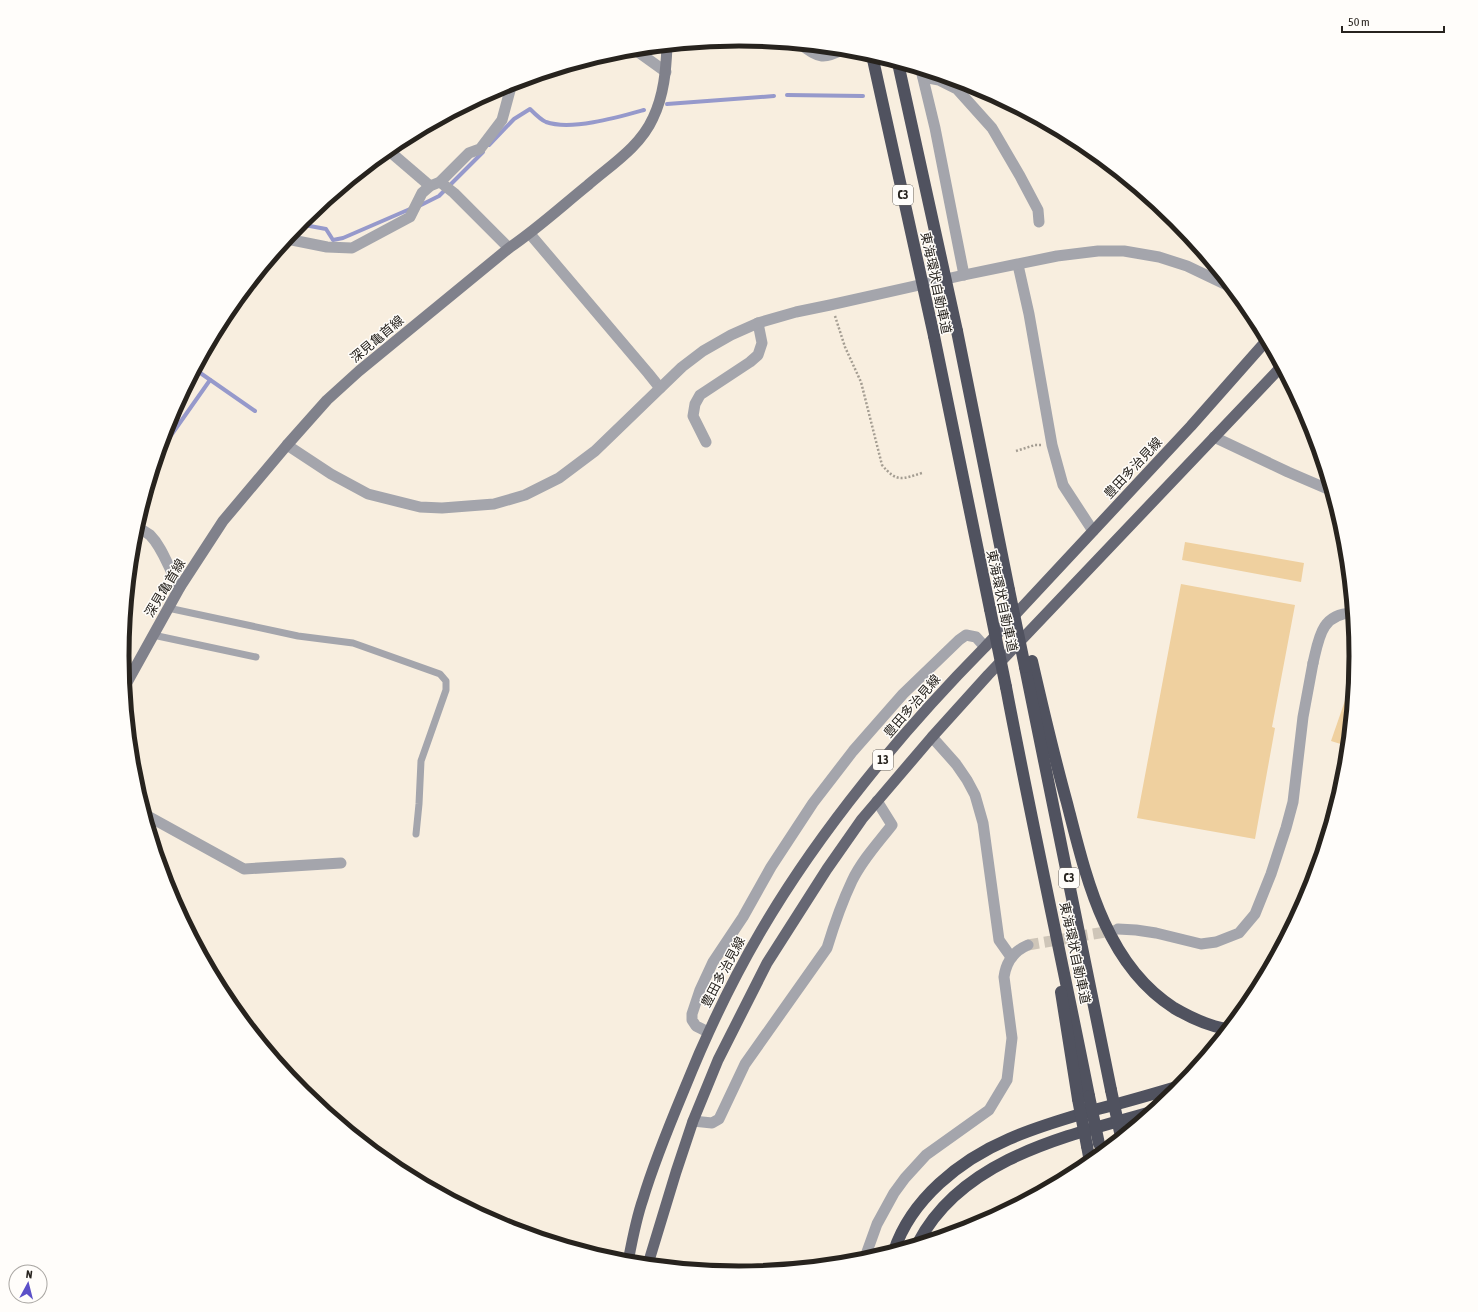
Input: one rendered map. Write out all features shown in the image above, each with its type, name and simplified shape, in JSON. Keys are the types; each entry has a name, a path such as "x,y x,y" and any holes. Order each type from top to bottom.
{"highway":[{"name":"東海環状自動車道","path":"873,62 934,336 1044,878 1063,964 1084,1098 1095,1148"},
{"name":"東海環状自動車道","path":"899,68 957,330 1005,570 1028,664 1120,1132"},
{"path":"1028,664 1083,863 1093,894 1112,939 1123,958 1135,974 1149,989 1166,1003 1201,1022 1222,1028"},
{"path":"896,1245 906,1223 918,1206 932,1191 965,1164 985,1151 1007,1140 1040,1127 1167,1090"},
{"path":"921,1238 940,1210 954,1196 973,1181 1014,1156 1057,1140 1141,1115"}],"main road":[{"name":"深見亀首線","path":"130,678 180,587 223,522 287,445 327,400 353,376 509,248 530,234 621,158 641,137 653,118 661,94 666,72 667,50"},
{"name":"豊田多治見線","path":"629,1256 642,1200 651,1173 708,1032 738,971 761,930 811,853 840,814 953,679 985,647 1191,426 1263,345"},
{"name":"13","path":"649,1259 693,1121 718,1060 767,963 827,869 862,819 998,663 1278,371"}],"street":[{"path":"809,50 816,54 830,57 835,54"},
{"path":"641,54 666,72"},
{"path":"922,74 935,128 964,275"},
{"path":"926,75 957,89 992,128 1038,210 1039,222"},
{"path":"293,240 327,247 352,248 410,217 434,186 469,153 480,149 502,120 510,90"},
{"path":"393,154 434,186 454,193 509,248"},
{"path":"530,234 660,388"},
{"path":"287,445 331,474 368,494 420,507 442,508 494,504 525,495 559,478 595,451 682,367 703,351 731,335 758,323 796,312 964,275 1070,254 1098,251 1142,253 1187,266 1221,282"},
{"path":"1018,265 1030,314 1052,445 1063,485 1093,531"},
{"path":"706,442 693,416 696,404 700,395 750,362 758,355 762,343 758,323"},
{"path":"1214,438 1325,488"},
{"path":"142,530 149,534 157,543 173,577 180,587"},
{"path":"1118,929 1156,933 1201,944 1216,942 1238,933 1255,914 1271,874 1293,802 1303,718 1319,638 1329,620 1336,615 1348,614"},
{"path":"708,1032 696,1026 692,1020 692,1014 713,962 743,917 771,867 813,803 853,751 904,694 960,640 966,635 976,637 985,647"},
{"path":"932,737 956,764 975,795 983,823 999,940 1011,957"},
{"path":"693,1121 712,1123 719,1119 745,1064 827,948 852,880 864,861 892,826 877,801"},
{"path":"151,818 244,869 341,863"},
{"path":"867,1252 876,1224 894,1193 905,1178 926,1155 989,1110 1007,1080 1012,1038 1004,977 1005,969 1011,957 1020,949 1028,945"}],"lane":[{"path":"168,608 298,636 353,643 440,674 446,681 446,690 421,762 416,834"},
{"path":"153,635 256,657"}],"path":[{"path":"830,305 838,321 845,347 862,382 882,466 890,475 897,478 905,478 922,473"},
{"path":"1016,451 1035,446 1052,445"}],"building":[{"path":"1185,542 1304,563 1301,582 1182,560"},
{"path":"1181,584 1295,605 1272,727 1275,728 1255,839 1137,818"},
{"path":"1348,692 1342,745 1331,741"}],"waterway":[{"path":"787,95 863,96"},
{"path":"667,104 774,96"},
{"path":"489,145 514,119 530,109 546,122 568,125 595,122 644,110"},
{"path":"419,206 439,196 483,152"},
{"path":"307,226 326,229 333,240 343,238 410,209"},
{"path":"199,372 255,411"},
{"path":"170,437 210,380"}],"tunnel":[{"path":"1028,945 1117,930"}]}
